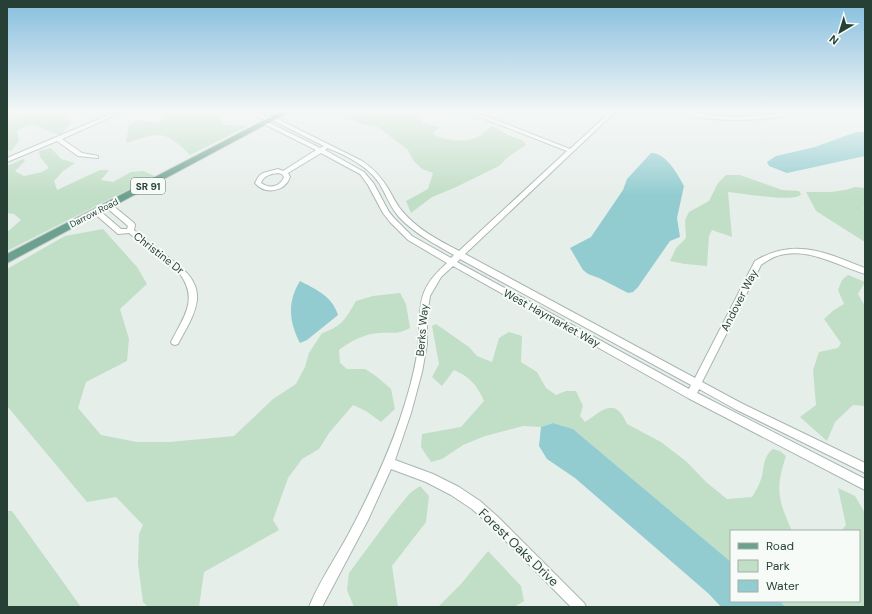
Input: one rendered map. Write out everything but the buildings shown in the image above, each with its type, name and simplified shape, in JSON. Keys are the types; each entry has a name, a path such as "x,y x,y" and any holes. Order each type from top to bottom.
{"main road":[{"name":"Darrow Road","path":"7,259 232,140"}],"street":[{"path":"7,160 54,140"},
{"path":"60,140 80,155 96,157"},
{"name":"West Haymarket Way","path":"307,140 371,169 381,179 394,203 405,218 422,233 738,406 865,468"},
{"path":"543,140 571,151"},
{"name":"Berks Way","path":"315,607 371,500 404,423 414,388 423,338 422,312 428,288 438,275 583,140"},
{"path":"284,173 324,148"},
{"name":"West Haymarket Way","path":"324,148 362,174 371,184 386,213 398,227 418,244 691,395 865,485"},
{"name":"Christine Dr","path":"109,206 132,225 130,231"},
{"name":"Christine Dr","path":"97,212 120,232 130,231 184,272 190,280 194,299 193,305 175,342"},
{"name":"Andover Way","path":"691,395 758,263 768,255 791,250 812,253 865,271"},
{"name":"Forest Oaks Drive","path":"388,463 429,478 476,505 580,607"}],"green space":[{"path":"7,140 19,140 11,151 7,150"},
{"path":"127,140 137,140 126,143"},
{"path":"172,140 221,140 190,155"},
{"path":"395,140 521,140 526,145 508,157 499,166 432,197 411,213 406,201 428,189 433,173 422,169 413,160 408,150"},
{"path":"51,148 61,159 75,163 63,171 54,181 57,190 100,170 109,170 101,180 113,182 131,172 143,171 155,176 7,251 7,232 21,220 14,214 7,213 7,166 23,159 25,161 15,171 24,176 42,172 49,168 40,157 39,151"},
{"path":"726,175 740,175 782,190 799,191 801,194 797,197 779,198 728,192 732,237 712,230 709,236 707,266 670,261 676,248 686,238 685,220 689,212 709,201 718,183"},
{"path":"855,187 865,188 865,206 863,208 865,210 865,242 816,211 806,192 837,191"},
{"path":"103,229 137,267 147,284 120,309 129,339 127,361 86,382 78,408 101,435 137,442 169,442 234,436 273,399 296,384 305,367 309,353 322,333 339,325 356,301 373,296 400,293 406,304 410,328 398,332 374,333 363,336 339,350 340,363 347,369 365,369 391,389 395,409 381,422 366,411 353,405 329,433 319,449 302,459 288,478 273,520 279,530 204,572 199,607 148,607 143,602 138,564 139,534 143,525 116,497 87,502 7,406 7,269 65,236"},
{"path":"848,275 865,282 858,294 865,306 865,406 853,405 835,422 827,441 800,417 816,405 813,370 819,352 838,348 841,343 824,319 844,304 838,290 842,280"},
{"path":"436,324 469,347 477,356 492,362 499,338 509,332 522,336 521,362 537,372 546,388 556,395 566,391 576,391 583,406 580,416 585,422 597,413 608,408 618,410 627,424 661,442 687,462 706,482 727,499 752,497 762,478 767,456 773,449 780,451 786,456 779,486 781,502 792,530 730,530 730,561 573,429 553,423 541,427 523,426 485,436 463,445 442,459 431,462 421,447 422,434 461,427 484,401 479,390 472,382 454,370 442,386 432,377 439,364 432,326"},
{"path":"420,486 429,496 426,522 392,566 398,607 354,607 347,590 349,573 392,515 410,493"},
{"path":"838,488 855,496 865,513 865,607 786,607 780,602 860,602 860,530 842,530 846,525"},
{"path":"7,511 12,511 81,607 7,607"},
{"path":"488,551 521,586 524,601 514,607 438,607 461,584"}],"water":[{"path":"835,140 865,140 865,156 787,173 769,166 767,162 776,156 815,147"},
{"path":"651,153 661,156 666,160 675,170 684,186 677,218 680,237 670,241 638,287 633,292 628,293 588,274 583,270 570,248 591,237 623,190 627,179"},
{"path":"300,281 328,298 338,315 307,340 300,343 292,320 291,304"},
{"path":"553,423 573,429 730,561 730,602 780,602 786,607 721,607 709,594 575,478 547,459 539,446 541,427"}]}
